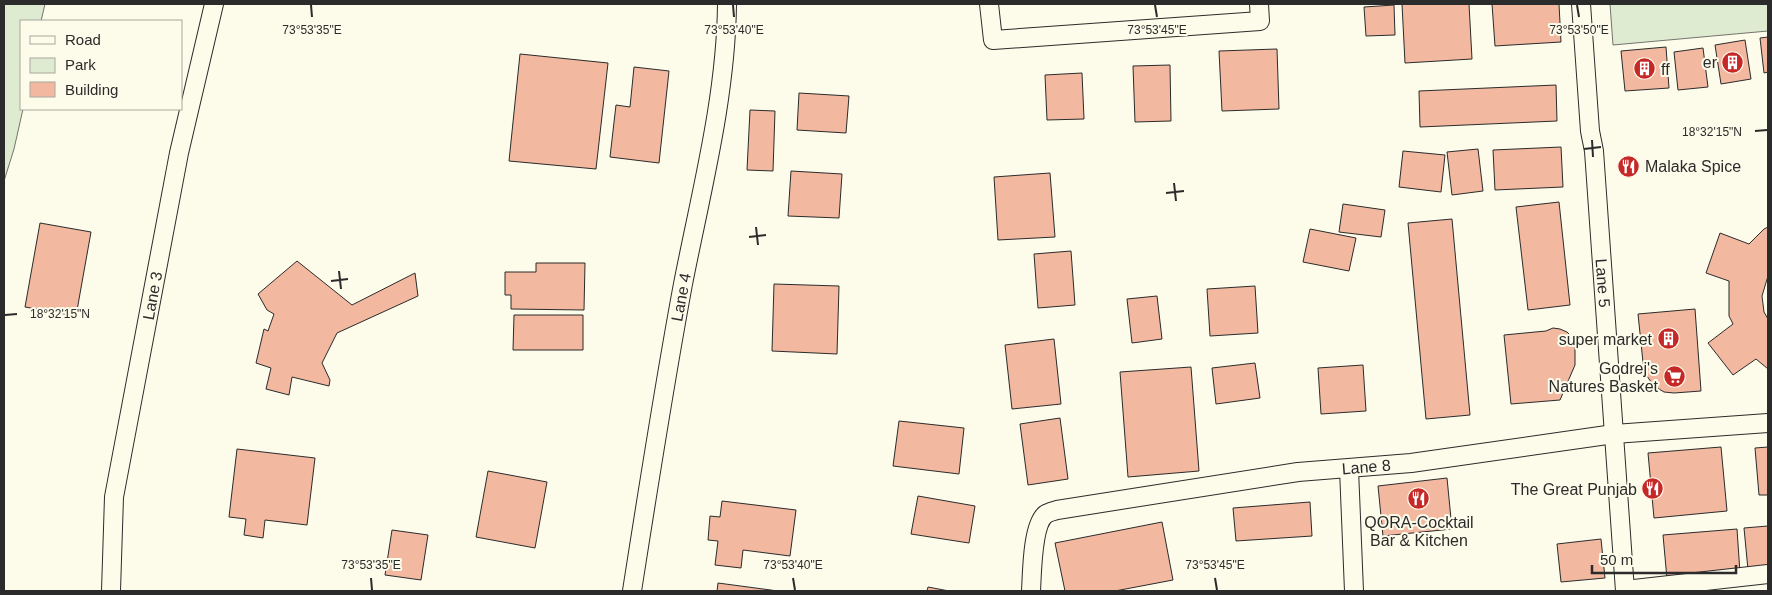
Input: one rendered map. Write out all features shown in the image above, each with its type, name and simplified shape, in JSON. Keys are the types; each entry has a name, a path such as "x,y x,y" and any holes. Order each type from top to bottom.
{"street":[{"name":"Lane 3","path":"111,591 114,497 180,153 214,4"},
{"name":"Lane 4","path":"632,591 664,386 718,108 727,26 727,4"},
{"path":"989,4 993,40 1260,21 1259,4"},
{"name":"Lane 5","path":"1581,4 1625,590"},
{"name":"Lane 8","path":"1031,591 1039,524 1045,514 1057,510 1298,472 1411,463 1614,434 1768,423"},
{"path":"1349,469 1354,591"},
{"path":"1625,590 1768,574"}],"green space":[{"path":"4,4 45,4 41,20 20,20 20,110 23,110 4,181"},
{"path":"1610,4 1768,4 1768,31 1613,45"}],"building":[{"path":"1402,4 1469,4 1472,59 1405,63"},
{"path":"1492,4 1559,4 1561,42 1495,46"},
{"path":"1394,5 1395,35 1366,36 1364,7"},
{"path":"1768,37 1768,72 1764,73 1760,38"},
{"name":"er","path":"1745,40 1751,79 1721,84 1715,45"},
{"name":"ff","path":"1666,47 1669,88 1625,91 1621,51"},
{"path":"1703,48 1708,87 1678,90 1674,52"},
{"path":"1277,49 1279,109 1222,111 1219,51"},
{"path":"520,54 608,63 596,169 509,161"},
{"path":"1170,65 1171,121 1135,122 1133,66"},
{"path":"634,67 669,71 659,163 610,157 616,105 630,107"},
{"path":"1082,73 1084,119 1047,120 1045,75"},
{"path":"1556,85 1557,121 1420,127 1419,91"},
{"path":"799,93 849,96 846,133 797,130"},
{"path":"750,110 775,111 773,171 747,170"},
{"path":"1561,147 1563,187 1495,190 1493,150"},
{"path":"1478,149 1483,191 1452,195 1447,152"},
{"path":"1403,151 1445,155 1441,192 1399,187"},
{"path":"791,171 842,174 839,218 788,216"},
{"path":"1050,173 1055,237 998,240 994,177"},
{"path":"1559,202 1570,305 1528,310 1516,207"},
{"path":"1343,204 1385,210 1381,237 1339,232"},
{"path":"1452,219 1470,415 1426,419 1408,223"},
{"path":"40,223 91,232 76,316 25,307"},
{"path":"1768,227 1768,276 1762,296 1764,312 1768,319 1768,369 1756,359 1733,375 1708,343 1733,324 1729,316 1729,281 1706,273 1720,233 1749,244"},
{"path":"1310,229 1356,238 1349,271 1303,262"},
{"path":"1071,251 1075,305 1038,308 1034,254"},
{"path":"297,261 352,305 415,273 418,296 337,333 322,363 330,380 329,386 292,377 289,395 266,389 271,368 256,363 264,329 268,331 274,314 267,310 258,294"},
{"path":"536,263 585,263 584,310 511,309 511,295 505,295 505,272 536,272"},
{"path":"774,284 839,286 837,354 772,351"},
{"path":"1255,286 1258,333 1210,336 1207,289"},
{"path":"1157,296 1162,339 1132,343 1127,299"},
{"name":"super market","path":"1695,309 1701,391 1664,392 1654,386 1644,372 1638,314"},
{"path":"514,315 583,315 583,350 513,350"},
{"path":"1553,328 1567,332 1575,344 1575,365 1560,400 1511,404 1504,335 1546,331"},
{"path":"1054,339 1061,404 1012,409 1005,345"},
{"path":"1255,363 1260,398 1216,404 1212,368"},
{"path":"1363,365 1366,411 1321,414 1318,368"},
{"path":"1191,367 1199,471 1128,477 1120,372"},
{"path":"1060,418 1068,479 1028,485 1020,424"},
{"path":"899,421 964,428 959,474 893,466"},
{"path":"1721,447 1727,511 1654,518 1648,453"},
{"path":"1768,447 1768,495 1759,495 1755,448"},
{"path":"237,449 315,458 307,525 265,520 263,538 244,535 246,519 229,517"},
{"path":"488,471 547,482 535,548 476,537"},
{"path":"1447,478 1452,529 1383,536 1378,486"},
{"path":"918,496 975,506 969,543 911,534"},
{"path":"722,501 796,510 790,556 743,550 741,568 715,565 718,541 708,540 710,516 720,517"},
{"path":"1310,502 1312,536 1236,541 1233,508"},
{"path":"1162,522 1173,580 1115,591 1065,591 1055,543"},
{"path":"1768,526 1768,568 1748,570 1744,528"},
{"path":"1737,529 1740,573 1667,579 1663,535"},
{"path":"392,530 428,535 421,580 385,575"},
{"path":"1601,539 1605,578 1561,582 1557,544"},
{"path":"718,583 778,591 717,591"},
{"path":"928,587 949,591 927,591"}],"place":[{"name":"er","path":"1733,62"},
{"name":"ff","path":"1645,69"},
{"name":"Malaka Spice","path":"1629,166"},
{"name":"super market","path":"1668,339"},
{"name":"Godrej's Natures Basket","path":"1674,377"},
{"name":"The Great Punjab","path":"1653,489"},
{"name":"QORA-Cocktail Bar & Kitchen","path":"1419,498"}]}
